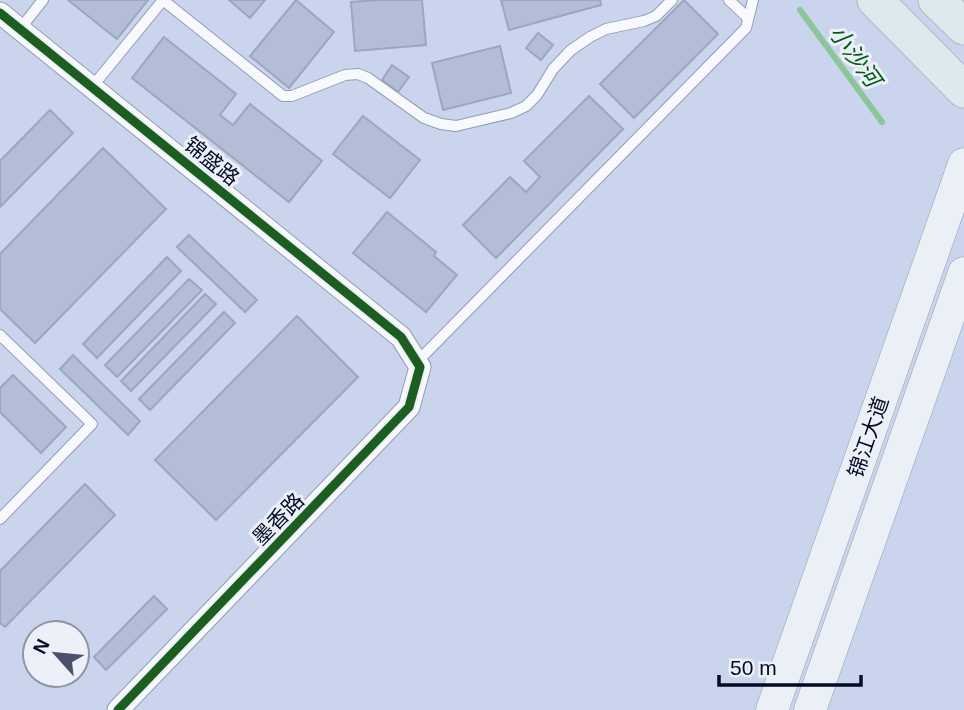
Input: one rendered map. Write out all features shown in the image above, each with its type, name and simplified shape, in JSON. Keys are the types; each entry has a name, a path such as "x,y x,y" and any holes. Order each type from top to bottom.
{"main road":[{"path":"875,0 964,90"},
{"path":"936,0 964,27"},
{"name":"锦江大道","path":"772,710 964,164"},
{"name":"锦江大道","path":"810,710 964,273"}],"street":[{"name":"锦盛路","path":"0,13 401,337 416,362"},
{"name":"墨香路","path":"118,710 408,407 420,367 416,362"}],"lane":[{"path":"20,29 43,0"},
{"path":"92,87 163,0 283,96 292,96 345,75 358,74 368,78 424,118 456,126 511,113 526,106 571,50 606,29 656,16 672,0"},
{"path":"729,0 748,18"},
{"path":"416,362 746,27 754,0"},
{"path":"0,335 92,424 0,519"}],"building":[{"path":"68,0 148,0 117,39"},
{"path":"229,0 265,0 250,18"},
{"path":"296,0 334,32 289,88 250,56"},
{"path":"422,0 426,45 355,51 351,2"},
{"path":"501,0 600,0 601,5 509,30"},
{"path":"684,0 718,34 634,118 600,84"},
{"path":"538,33 553,45 541,60 526,48"},
{"path":"164,37 236,94 220,115 233,125 250,104 322,161 289,202 132,78"},
{"path":"500,46 511,93 443,110 432,63"},
{"path":"392,65 409,77 398,92 382,80"},
{"path":"589,96 623,129 496,258 463,225 510,177 526,192 540,177 524,161"},
{"path":"50,110 73,133 0,207 0,161"},
{"path":"363,116 420,160 390,198 333,154"},
{"path":"103,148 166,209 35,343 0,309 0,254"},
{"path":"387,212 436,252 434,256 457,275 426,312 353,253"},
{"path":"189,235 257,300 245,312 177,247"},
{"path":"167,257 181,271 97,358 83,344"},
{"path":"189,279 202,290 117,377 105,365"},
{"path":"205,294 216,304 131,391 121,381"},
{"path":"224,312 235,323 150,410 139,399"},
{"path":"297,316 358,377 216,520 155,460"},
{"path":"73,355 140,421 128,435 60,369"},
{"path":"13,375 66,427 41,453 0,412 0,388"},
{"path":"85,484 115,515 5,627 0,623 0,571"},
{"path":"154,596 167,609 106,670 94,657"}],"waterway":[{"name":"小沙河","path":"800,10 882,122"}],"cycle path":[{"path":"0,13 401,337 420,367 409,407 118,710"}]}
